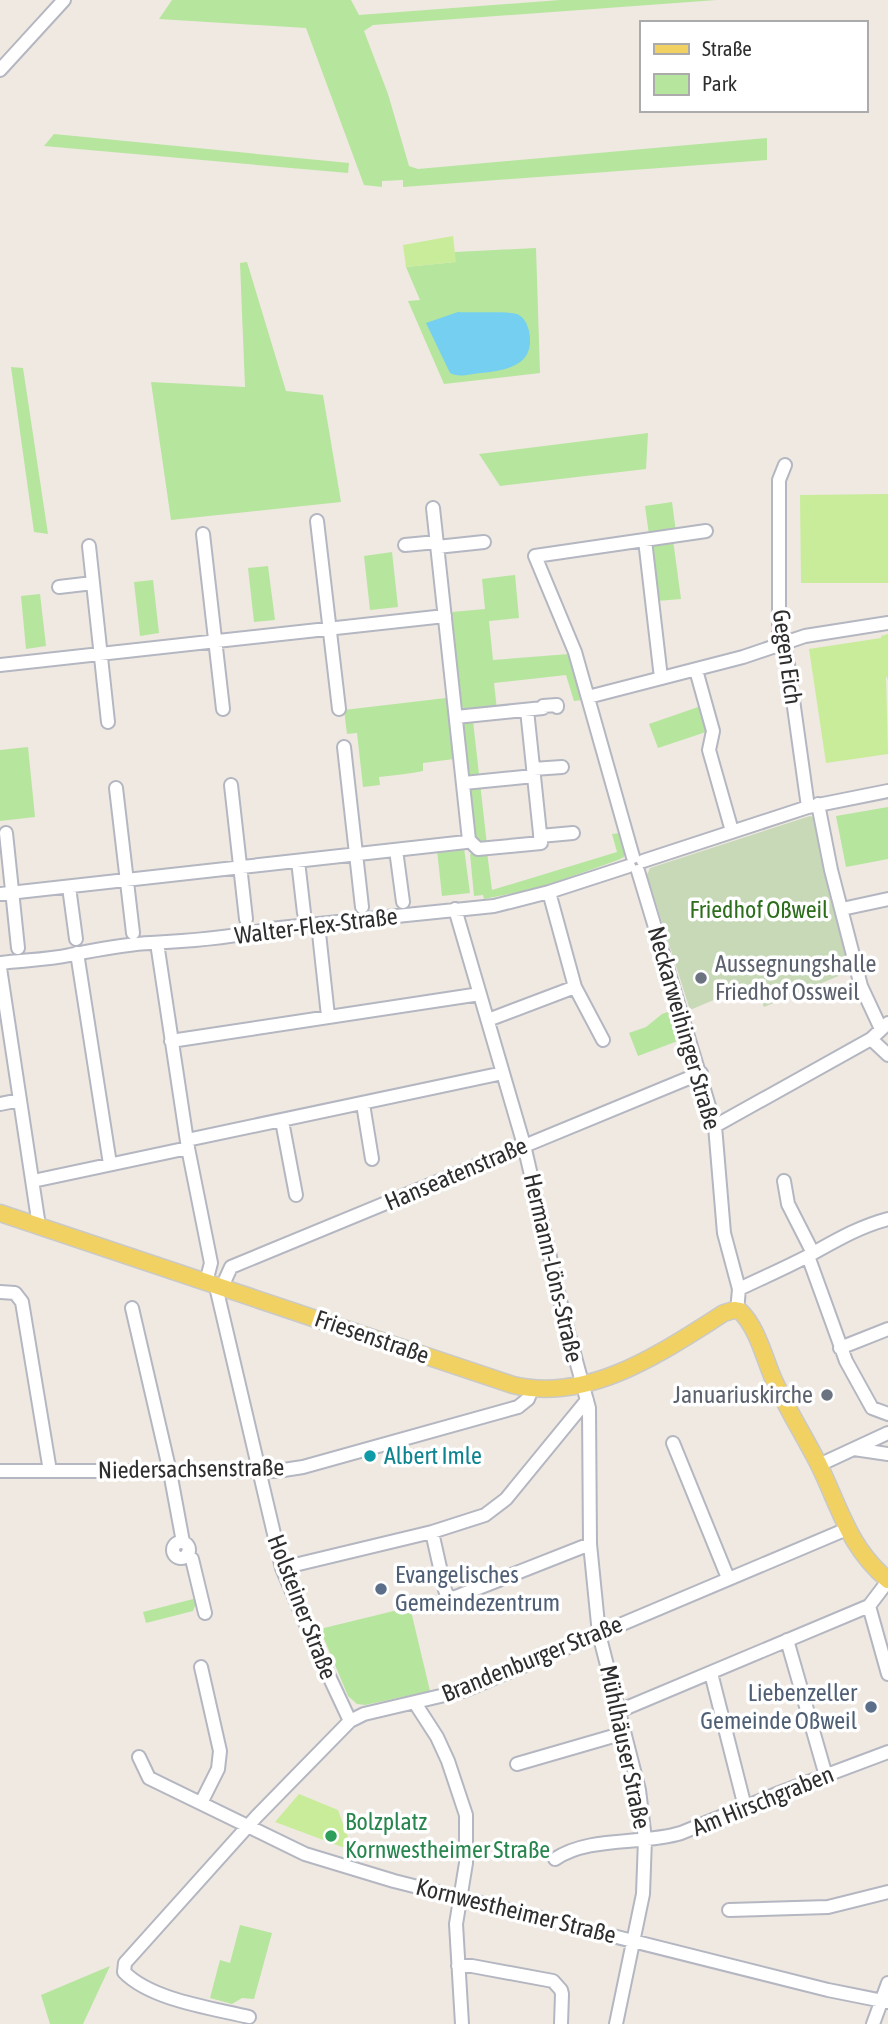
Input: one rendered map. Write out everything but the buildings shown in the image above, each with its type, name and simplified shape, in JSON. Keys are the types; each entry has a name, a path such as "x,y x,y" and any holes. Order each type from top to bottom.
{"main road":[{"name":"Friesenstraße","path":"0,1213 513,1385 532,1389 585,1392 602,1379 642,1362 724,1313 737,1311"},
{"path":"737,1311 743,1314 750,1325 775,1381 819,1465 846,1529 858,1549 888,1581"}],"street":[{"path":"0,69 64,0"},
{"name":"Gegen Eich","path":"785,465 779,480 779,633 787,657 813,806 861,986 884,1026"},
{"path":"433,508 469,840 478,849 541,843 527,710"},
{"path":"317,521 339,709"},
{"path":"661,678 645,540 706,531"},
{"path":"203,534 223,709"},
{"name":"Neckarweihinger Straße","path":"645,540 535,556 566,629 588,697 701,1073 715,1126 724,1233 739,1289 737,1311"},
{"path":"405,545 484,542"},
{"path":"89,547 108,722"},
{"path":"60,587 93,583"},
{"path":"0,665 445,616"},
{"path":"588,697 696,670 806,636 888,623"},
{"path":"696,670 713,731 709,750 732,831"},
{"path":"456,717 550,705 557,707"},
{"path":"344,747 362,907"},
{"path":"464,783 562,767"},
{"path":"231,785 246,919"},
{"path":"116,788 133,933"},
{"name":"Walter-Flex-Straße","path":"0,965 88,950 494,906 549,892 813,806 888,791"},
{"path":"6,832 6,893 18,948"},
{"path":"540,836 573,833"},
{"path":"6,893 469,840"},
{"path":"396,850 403,902"},
{"path":"298,861 304,913"},
{"path":"69,887 76,939"},
{"path":"549,892 575,988 603,1040"},
{"path":"842,909 888,899"},
{"name":"Hermann-Löns-Straße","path":"455,909 524,1145 585,1392"},
{"path":"318,924 328,1016"},
{"name":"Holsteiner Straße","path":"157,943 188,1144 215,1285 258,1472 282,1567 350,1721"},
{"path":"78,953 110,1164"},
{"path":"0,965 39,1226"},
{"path":"488,1020 575,988"},
{"path":"171,1041 480,994"},
{"path":"715,1126 871,1039 884,1026"},
{"path":"871,1039 888,1055"},
{"path":"33,1181 282,1121 503,1073"},
{"name":"Hanseatenstraße","path":"215,1285 231,1267 701,1073"},
{"path":"0,1104 20,1100"},
{"path":"363,1104 372,1159"},
{"path":"282,1121 296,1195"},
{"path":"784,1181 788,1204 811,1254 841,1348 872,1408 888,1414"},
{"path":"739,1289 866,1225 888,1219"},
{"path":"0,1292 15,1293 22,1302 50,1471"},
{"path":"132,1308 185,1548 192,1559 205,1612"},
{"path":"841,1348 888,1329"},
{"name":"Niedersachsenstraße","path":"0,1471 258,1472 302,1467 518,1407 528,1399 532,1389"},
{"path":"282,1567 432,1532 485,1515 506,1499 585,1392"},
{"name":"Mühlhäuser Straße","path":"585,1392 589,1408 590,1544 599,1634 639,1790 645,1839 643,1894 616,2024"},
{"path":"819,1465 888,1433"},
{"path":"673,1443 728,1578"},
{"path":"853,1449 888,1454"},
{"name":"Brandenburger Straße","path":"249,2017 158,1993 130,1978 124,1968 128,1957 248,1826 350,1721 364,1714 466,1690 846,1529"},
{"path":"432,1532 445,1590 447,1595 453,1598 590,1544"},
{"path":"619,1711 869,1606 888,1581"},
{"path":"869,1606 888,1674"},
{"path":"787,1640 826,1776"},
{"path":"201,1667 220,1751 218,1769 201,1803"},
{"path":"710,1673 745,1807"},
{"path":"415,1703 437,1737 464,1804 467,1853 456,1917 462,2024"},
{"path":"517,1764 624,1732"},
{"name":"Am Hirschgraben","path":"555,1859 565,1852 666,1838 888,1752"},
{"name":"Kornwestheimer Straße","path":"139,1757 149,1778 305,1854 333,1864 828,1990 885,2002"},
{"path":"729,1910 828,1907 888,1892"},
{"path":"458,1966 472,1966 553,1981 562,1990 562,2024"},
{"path":"873,2024 885,2002 888,1983"}],"green space":[{"path":"172,0 351,0 359,15 560,0 717,0 373,25 364,31 388,94 409,166 418,169 767,138 767,160 403,187 403,180 382,181 382,187 364,185 306,28 159,19"},
{"path":"54,134 349,163 348,173 44,146"},
{"path":"453,236 456,262 406,267 403,245"},
{"path":"536,248 540,373 444,384 408,301 420,300 406,267 455,262 455,252"},
{"path":"247,262 286,391 323,395 341,502 171,520 151,382 245,387 240,263"},
{"path":"11,367 23,368 48,534 34,532"},
{"path":"648,433 646,469 500,486 479,454"},
{"path":"888,494 888,583 801,583 800,495"},
{"path":"672,502 676,532 649,535 645,506"},
{"path":"673,540 681,599 657,601 650,544"},
{"path":"392,552 398,607 370,610 364,556"},
{"path":"268,566 275,620 254,622 248,568"},
{"path":"515,575 519,618 489,621 493,660 569,654 582,700 574,701 566,675 494,683 497,710 461,711 452,612 485,609 482,579"},
{"path":"153,580 159,633 140,636 134,582"},
{"path":"40,594 46,646 26,649 21,596"},
{"path":"888,634 888,754 826,763 809,649 881,638"},
{"path":"446,698 454,759 423,763 423,771 379,777 380,785 363,787 357,733 347,734 344,710"},
{"path":"701,706 709,731 658,748 649,724"},
{"path":"473,721 487,845 475,841 462,726"},
{"path":"28,747 35,817 0,821 0,750"},
{"path":"888,807 888,859 846,867 836,816"},
{"name":"Friedhof Oßweil","path":"810,816 815,818 826,879 853,970 764,1007 754,983 690,1010 647,875 650,868"},
{"path":"620,833 625,851 624,857 618,860 539,888 484,899 483,895 474,896 470,854 487,852 492,890 617,852 612,834"},
{"path":"464,848 470,893 442,896 437,850"},
{"path":"673,1010 683,1039 638,1056 629,1033 646,1027 662,1014"},
{"path":"197,1598 198,1605 193,1611 146,1623 143,1612"},
{"path":"410,1607 430,1691 365,1705 357,1704 348,1696 320,1629"},
{"name":"Bolzplatz Kornwestheimer Straße","path":"299,1794 338,1810 353,1851 275,1822"},
{"path":"240,1925 272,1933 254,1999 242,1998 232,2004 210,1998 220,1960 230,1963"},
{"path":"110,1966 83,2024 50,2024 41,1995"}],"water":[{"path":"458,312 520,316 529,331 530,343 524,359 500,370 461,375 450,373 426,323"}],"place":[{"name":"Aussegnungshalle Friedhof Ossweil","path":"701,978"},
{"name":"Januariuskirche","path":"827,1395"},
{"name":"Albert Imle","path":"370,1456"},
{"name":"Evangelisches Gemeindezentrum","path":"381,1589"},
{"name":"Liebenzeller Gemeinde Oßweil","path":"871,1707"},
{"name":"Bolzplatz Kornwestheimer Straße","path":"331,1836"}]}
